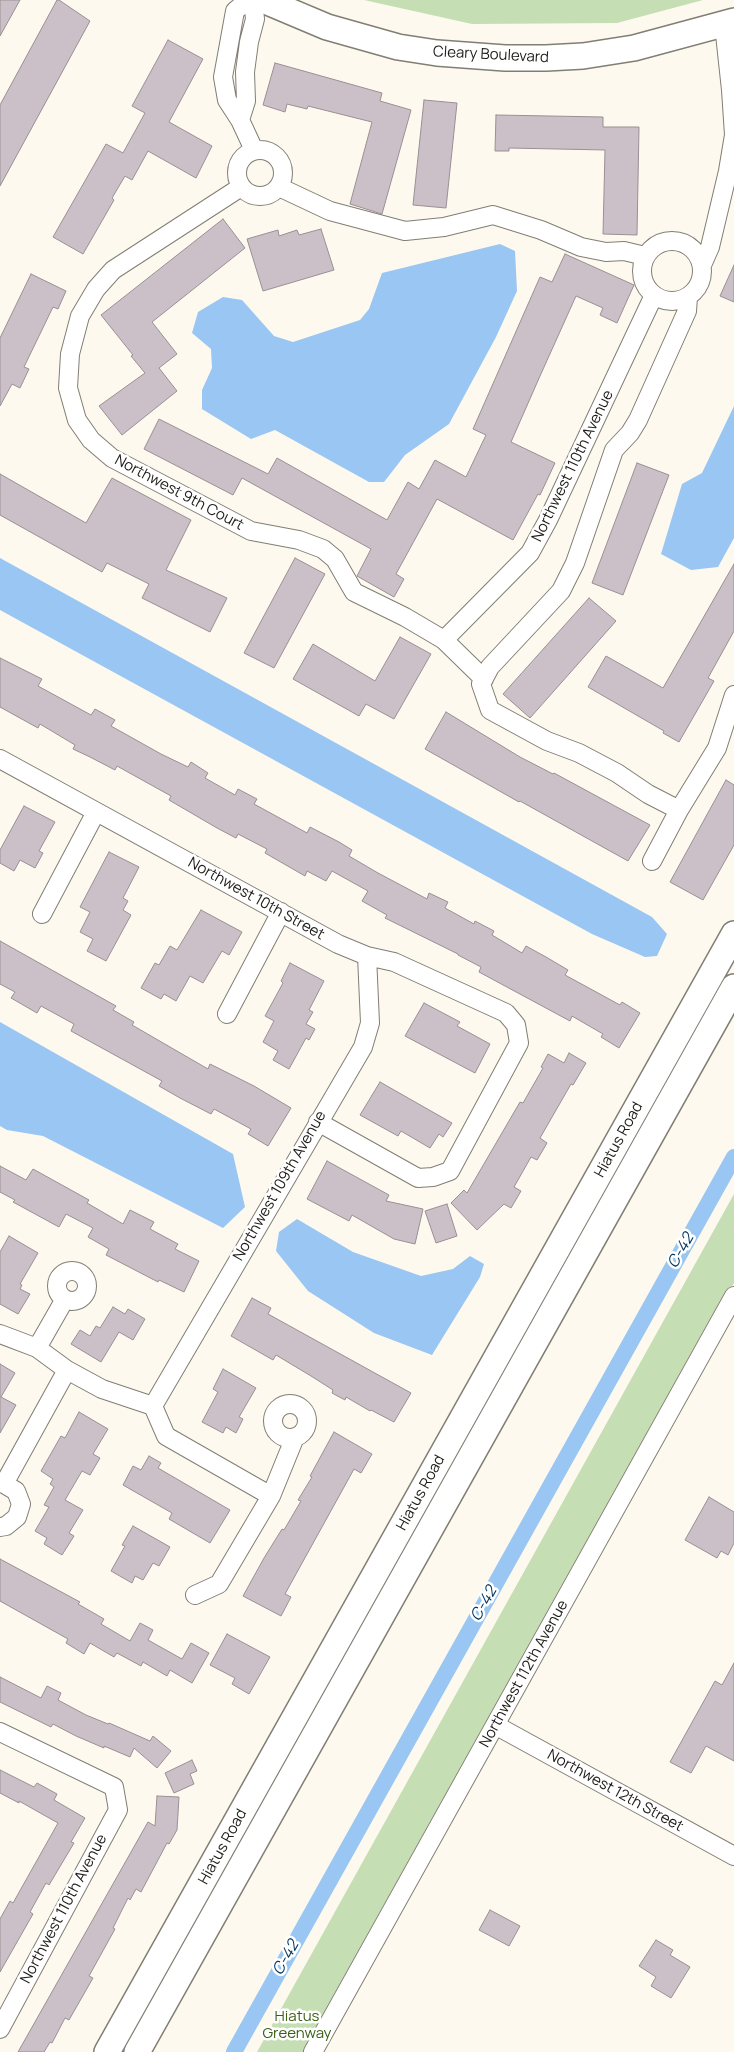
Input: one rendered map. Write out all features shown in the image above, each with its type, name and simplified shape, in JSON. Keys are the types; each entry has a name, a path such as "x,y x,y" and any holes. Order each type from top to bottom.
{"main road":[{"name":"Cleary Boulevard","path":"263,0 327,27 358,37 398,47 468,56 546,58 583,56 634,48 731,23"},
{"name":"Hiatus Road","path":"107,2052 734,934"},
{"name":"Hiatus Road","path":"137,2052 734,987"}],"street":[{"path":"248,0 235,12 223,77 227,100 240,120 254,150"},
{"path":"240,120 246,101 245,72 255,19 253,0"},
{"path":"702,265 693,249 677,241 659,244 646,256 643,263 643,277 649,290 654,295 671,301 688,297 700,283 702,265 710,246 726,181 734,134 731,23"},
{"path":"254,150 270,152 278,158 282,165 283,173 279,187 266,196 257,196 241,187 237,171 239,163 246,154 254,150"},
{"name":"Northwest 9th Court","path":"241,187 113,270 96,289 80,316 70,354 68,388 77,420 90,440 112,458 251,531 299,540 323,549 335,560 354,592 405,617 444,640 484,679"},
{"path":"279,187 330,211 405,231 444,226 493,215 542,230 581,247 606,252 624,251 646,256"},
{"name":"Northwest 110th Avenue","path":"444,640 530,553 548,520 654,295"},
{"path":"679,810 648,794 617,773 579,753 547,741 490,710 481,684 490,667 561,591 575,563 614,450 630,434 638,420 687,311 688,297"},
{"path":"652,861 679,810 718,748 734,696"},
{"name":"Northwest 10th Street","path":"0,760 338,944 367,956 394,962 506,1013 516,1026 519,1043 450,1171 433,1177 418,1178 318,1122"},
{"path":"42,914 96,812"},
{"path":"227,1014 281,912"},
{"name":"Northwest 109th Avenue","path":"153,1406 363,1046 370,1023 367,956"},
{"name":"Northwest 112th Avenue","path":"313,2052 734,1296"},
{"path":"37,1348 65,1299"},
{"path":"0,1334 37,1348 67,1370 102,1389 153,1406 166,1436 271,1496"},
{"path":"0,1526 12,1522 20,1511 21,1504 16,1491 2,1484 67,1370"},
{"path":"195,1595 220,1584 271,1496 295,1437"},
{"name":"Northwest 12th Street","path":"495,1725 734,1856"},
{"name":"Northwest 110th Avenue","path":"0,1732 114,1787 118,1810 0,2029"}],"green space":[{"path":"364,0 703,0 617,23 472,24"},
{"name":"Hiatus Greenway","path":"734,1194 734,1283 308,2052 257,2052"}],"water":[{"path":"500,244 515,251 517,291 496,337 449,424 405,455 384,482 369,482 275,430 251,439 202,409 202,390 212,368 211,349 192,333 198,312 223,297 242,300 274,336 293,342 360,320 369,309 382,273"},
{"path":"734,406 734,538 718,567 691,570 661,554 682,484 702,473"},
{"path":"0,558 652,917 667,934 657,956 645,957 592,934 0,610"},
{"path":"0,1022 233,1154 245,1207 223,1228 43,1136 7,1130 0,1126"},
{"path":"297,1219 353,1252 421,1276 453,1269 470,1256 484,1264 480,1277 432,1355 374,1333 308,1291 276,1251 279,1232"}],"building":[{"path":"0,0 20,0 0,36"},
{"path":"57,0 90,21 0,186 0,105"},
{"path":"168,40 203,59 169,122 212,146 196,178 148,151 132,180 125,176 112,198 114,200 83,254 53,237 106,144 123,153 145,113 132,106"},
{"path":"275,63 382,93 380,101 411,110 382,214 350,204 372,122 308,106 307,109 287,104 285,112 263,105"},
{"path":"424,100 457,103 446,208 413,205"},
{"path":"496,115 603,117 603,127 639,127 637,235 603,234 605,150 509,148 509,151 495,151"},
{"path":"223,219 245,248 152,322 177,354 159,368 177,391 122,435 99,406 145,373 101,315"},
{"path":"321,229 334,270 263,291 247,239 278,230 279,236 297,230 299,235"},
{"path":"565,254 634,285 617,323 600,315 603,308 576,296 540,376 511,442 555,463 540,495 538,494 513,540 437,499 396,574 404,579 394,597 357,576 371,549 242,478 233,495 144,449 159,419 268,474 277,458 387,520 408,482 419,489 435,460 466,477 486,435 473,429 540,277 552,282"},
{"path":"734,265 734,302 720,296"},
{"path":"31,274 66,291 58,309 53,307 24,367 29,369 20,388 12,384 0,406 0,338"},
{"path":"637,463 669,475 623,595 592,583"},
{"path":"0,474 86,523 112,478 191,520 166,570 227,598 210,632 142,598 149,584 107,563 102,572 0,515"},
{"path":"295,558 325,574 274,668 244,653"},
{"path":"734,564 734,631 708,678 714,681 679,742 663,733 664,731 588,687 606,656 663,688"},
{"path":"589,598 616,621 530,718 503,694"},
{"path":"400,637 431,654 394,719 366,704 359,716 293,679 313,644 375,681"},
{"path":"0,658 42,679 38,686 91,715 95,709 115,720 111,726 161,754 188,767 191,762 208,773 205,778 235,795 238,789 257,799 254,804 307,833 310,827 339,842 352,850 349,856 378,873 427,899 429,893 448,902 445,908 474,924 475,921 494,931 492,935 522,953 526,946 568,970 565,975 620,1005 622,1002 640,1013 619,1048 601,1037 603,1034 572,1016 570,1021 479,972 481,967 458,954 385,918 387,915 362,901 368,891 332,871 326,881 307,871 305,876 265,853 267,849 238,834 236,838 217,828 169,800 171,796 117,766 115,770 73,749 75,745 40,724 38,728 0,707"},
{"path":"446,712 520,757 554,773 650,825 628,861 425,749"},
{"path":"726,780 734,785 734,845 703,900 670,882"},
{"path":"24,806 55,822 39,851 43,853 35,868 20,860 14,871 0,863 0,850"},
{"path":"109,852 139,867 123,898 128,901 123,910 131,915 106,961 87,951 93,939 80,932 90,912 80,907"},
{"path":"201,910 242,932 229,955 222,951 203,983 190,976 176,1001 164,994 161,999 141,988 155,963 159,965 170,946 177,950"},
{"path":"0,941 116,1006 113,1010 134,1022 132,1025 208,1069 210,1064 254,1086 291,1108 268,1146 248,1134 251,1129 214,1109 211,1114 180,1098 159,1086 162,1081 71,1031 74,1024 41,1006 37,1013 11,998 15,992 0,984"},
{"path":"290,963 324,981 309,1010 313,1012 306,1024 315,1029 309,1040 306,1038 289,1069 273,1060 278,1051 263,1042 274,1021 265,1016 283,983 281,981"},
{"path":"424,1003 460,1022 457,1026 490,1044 475,1073 405,1036"},
{"path":"569,1053 586,1063 573,1085 571,1084 540,1138 547,1143 537,1160 531,1157 514,1187 521,1191 511,1208 504,1204 477,1230 451,1203 464,1190 467,1193 520,1102 523,1103 543,1068 541,1067 548,1054 564,1063"},
{"path":"380,1082 452,1123 443,1137 439,1134 430,1148 401,1131 398,1136 360,1115"},
{"path":"327,1161 389,1195 386,1201 423,1209 415,1244 394,1239 352,1215 349,1221 307,1199"},
{"path":"0,1166 26,1180 33,1169 89,1200 87,1203 123,1224 130,1210 154,1222 150,1229 178,1244 175,1249 199,1261 184,1292 159,1280 158,1282 106,1255 109,1249 88,1237 93,1228 66,1214 59,1227 13,1202 15,1200 0,1192"},
{"path":"447,1204 457,1236 436,1243 425,1211"},
{"path":"9,1236 38,1253 20,1284 22,1285 20,1289 30,1294 18,1314 0,1304 0,1252"},
{"path":"252,1298 271,1308 268,1314 411,1393 394,1422 346,1397 345,1400 332,1393 333,1390 276,1355 273,1360 231,1336"},
{"path":"113,1307 125,1314 128,1309 145,1319 133,1340 119,1332 101,1362 71,1344 80,1330 90,1336 96,1326 100,1328"},
{"path":"0,1364 15,1373 1,1397 16,1405 0,1433"},
{"path":"223,1369 256,1388 239,1417 243,1419 236,1433 226,1427 223,1433 202,1422 218,1392 213,1389"},
{"path":"79,1412 108,1429 93,1454 100,1458 90,1475 82,1471 65,1500 83,1510 69,1533 74,1536 62,1555 44,1544 47,1538 35,1531 49,1507 44,1505 54,1487 50,1484 53,1479 41,1471 61,1436 65,1438"},
{"path":"334,1432 372,1454 361,1473 354,1469 285,1594 291,1597 281,1616 243,1596 264,1558 282,1529 284,1530 301,1501 298,1500 312,1477 310,1476"},
{"path":"149,1456 161,1463 158,1468 230,1510 210,1543 169,1519 172,1513 123,1485 133,1466 141,1470"},
{"path":"709,1497 734,1512 734,1543 728,1555 721,1551 717,1558 685,1540"},
{"path":"133,1526 170,1547 159,1566 153,1563 143,1580 135,1576 132,1583 111,1571 125,1546 122,1545"},
{"path":"0,1559 80,1602 78,1604 104,1619 101,1624 130,1641 140,1623 153,1630 148,1640 182,1659 191,1643 209,1653 192,1683 170,1670 167,1676 143,1662 141,1666 117,1653 114,1657 90,1643 84,1654 66,1643 68,1639 0,1601"},
{"path":"227,1634 270,1657 249,1694 232,1684 235,1678 210,1665"},
{"path":"734,1663 734,1761 706,1746 691,1773 670,1762 715,1681 722,1685"},
{"path":"0,1677 41,1698 47,1686 61,1693 58,1700 86,1715 150,1741 153,1736 171,1751 157,1768 134,1748 130,1757 76,1736 53,1724 51,1727 0,1702"},
{"path":"192,1760 197,1771 190,1774 194,1784 174,1793 165,1773"},
{"path":"0,1770 34,1787 37,1783 57,1794 54,1800 85,1818 71,1842 74,1843 49,1885 46,1883 30,1912 33,1914 0,1972 0,1919 10,1901 13,1903 58,1823 19,1801 19,1803 0,1793"},
{"path":"157,1796 179,1797 177,1830 169,1844 167,1843 141,1892 136,1889 130,1900 128,1898 113,1928 115,1929 89,1976 93,1978 69,2020 65,2018 52,2043 50,2042 44,2052 18,2052 148,1822 155,1826"},
{"path":"490,1910 520,1926 509,1946 479,1930"},
{"path":"656,1940 673,1950 670,1955 690,1967 671,1998 651,1986 656,1977 639,1966"}],"waterway":[{"name":"C-42","path":"234,2052 734,1157"}]}
